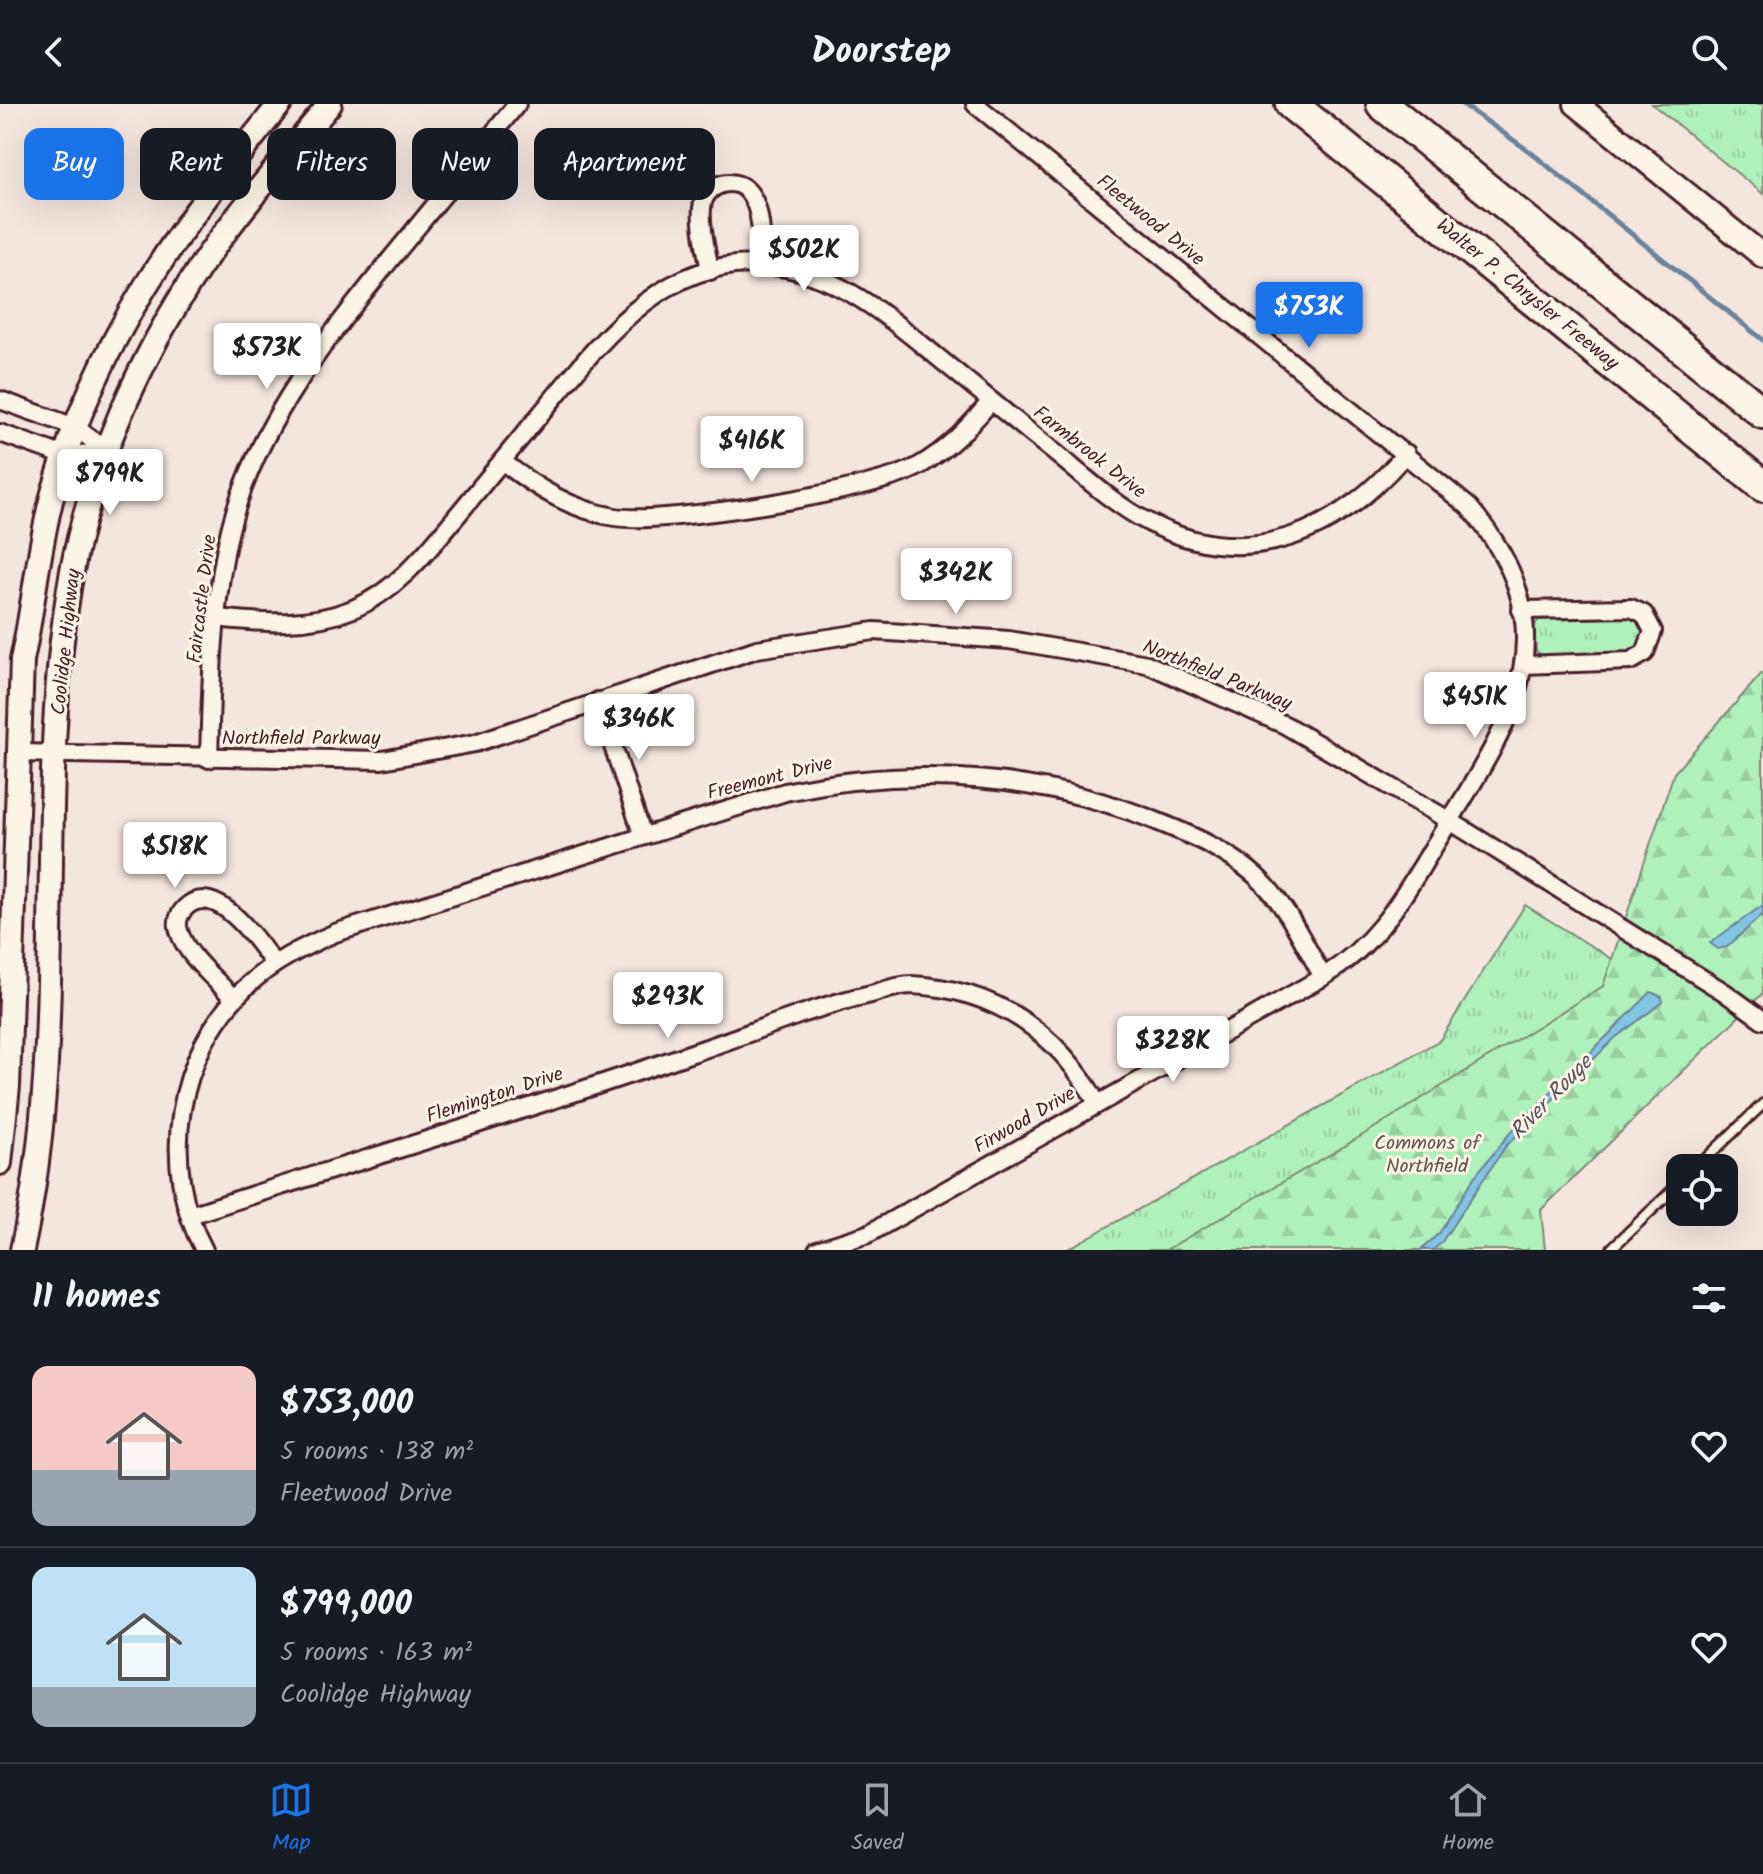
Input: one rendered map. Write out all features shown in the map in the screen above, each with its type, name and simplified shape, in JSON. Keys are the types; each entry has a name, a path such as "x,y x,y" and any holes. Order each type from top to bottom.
{"highway":[{"name":"Walter P. Chrysler Freeway","path":"1291,104 1763,486"},
{"path":"1382,104 1763,413"}],"main road":[{"name":"Coolidge Highway","path":"0,1163 8,1086 22,660 31,598 65,456 112,343 172,241 280,104"},
{"name":"Coolidge Highway","path":"22,1250 45,1107 60,667 73,570 107,451 149,356 200,268 330,104"},
{"path":"1576,104 1763,256"}],"street":[{"name":"Faircastle Drive","path":"209,759 216,618 225,551 246,480 284,401 339,323 517,104"},
{"name":"Fleetwood Drive","path":"975,104 1406,453 1454,494 1484,525 1506,562 1521,610 1523,665 1509,720 1450,821"},
{"path":"710,271 702,205 710,189 725,182 741,186 753,198 762,265"},
{"name":"Farmbrook Drive","path":"216,618 289,623 330,616 374,598 417,563 575,372 632,310 679,281 710,271 762,265 824,279 859,296 1099,489 1149,523 1197,539 1227,544 1277,541 1321,526 1370,493 1406,453"},
{"path":"0,400 75,427 107,451"},
{"path":"502,461 558,499 583,509 614,517 656,519 848,489 895,478 919,467 953,442 991,401"},
{"path":"0,433 65,456 107,451"},
{"path":"1521,610 1631,608 1644,614 1653,631 1645,653 1631,661 1523,665"},
{"name":"Northfield Parkway","path":"17,753 343,762 420,755 475,743 757,649 874,631 1009,640 1147,664 1285,725 1450,821 1724,992 1763,1020"},
{"path":"598,701 643,836"},
{"name":"Freemont Drive","path":"190,1215 179,1156 182,1105 196,1058 234,999 274,964 335,933 785,792 849,781 952,776 1050,788 1150,818 1235,861 1255,875 1281,904 1323,977"},
{"name":"Firwood Drive","path":"817,1250 868,1234 1323,977 1372,940 1450,821"},
{"path":"234,999 179,933 178,918 187,906 209,899 222,905 274,964"},
{"name":"Flemington Drive","path":"190,1215 690,1054 835,1002 907,985 966,994 1011,1011 1045,1035 1069,1060 1097,1103"},
{"path":"190,1215 204,1250"}],"lane":[{"path":"1711,1154 1763,1104"},
{"path":"1614,1250 1612,1248 1666,1196"}],"green space":[{"path":"1652,104 1763,104 1763,194"},
{"path":"1630,616 1641,623 1645,634 1634,652 1543,656 1536,651 1534,627 1538,620"},
{"path":"1763,672 1763,993 1541,1210 1545,1250 1166,1250 1358,1138 1603,986 1674,773"},
{"name":"Commons of Northfield","path":"1525,905 1702,1015 1466,1250 1066,1250 1440,1040"}],"water":[{"path":"1763,905 1763,914 1727,947 1718,949 1710,943"},
{"name":"River Rouge","path":"1651,992 1662,997 1663,1002 1615,1038 1505,1147 1441,1243 1433,1250 1421,1250 1440,1232 1475,1176 1510,1133"}],"waterway":[{"path":"1462,104 1529,151 1763,340"}]}
